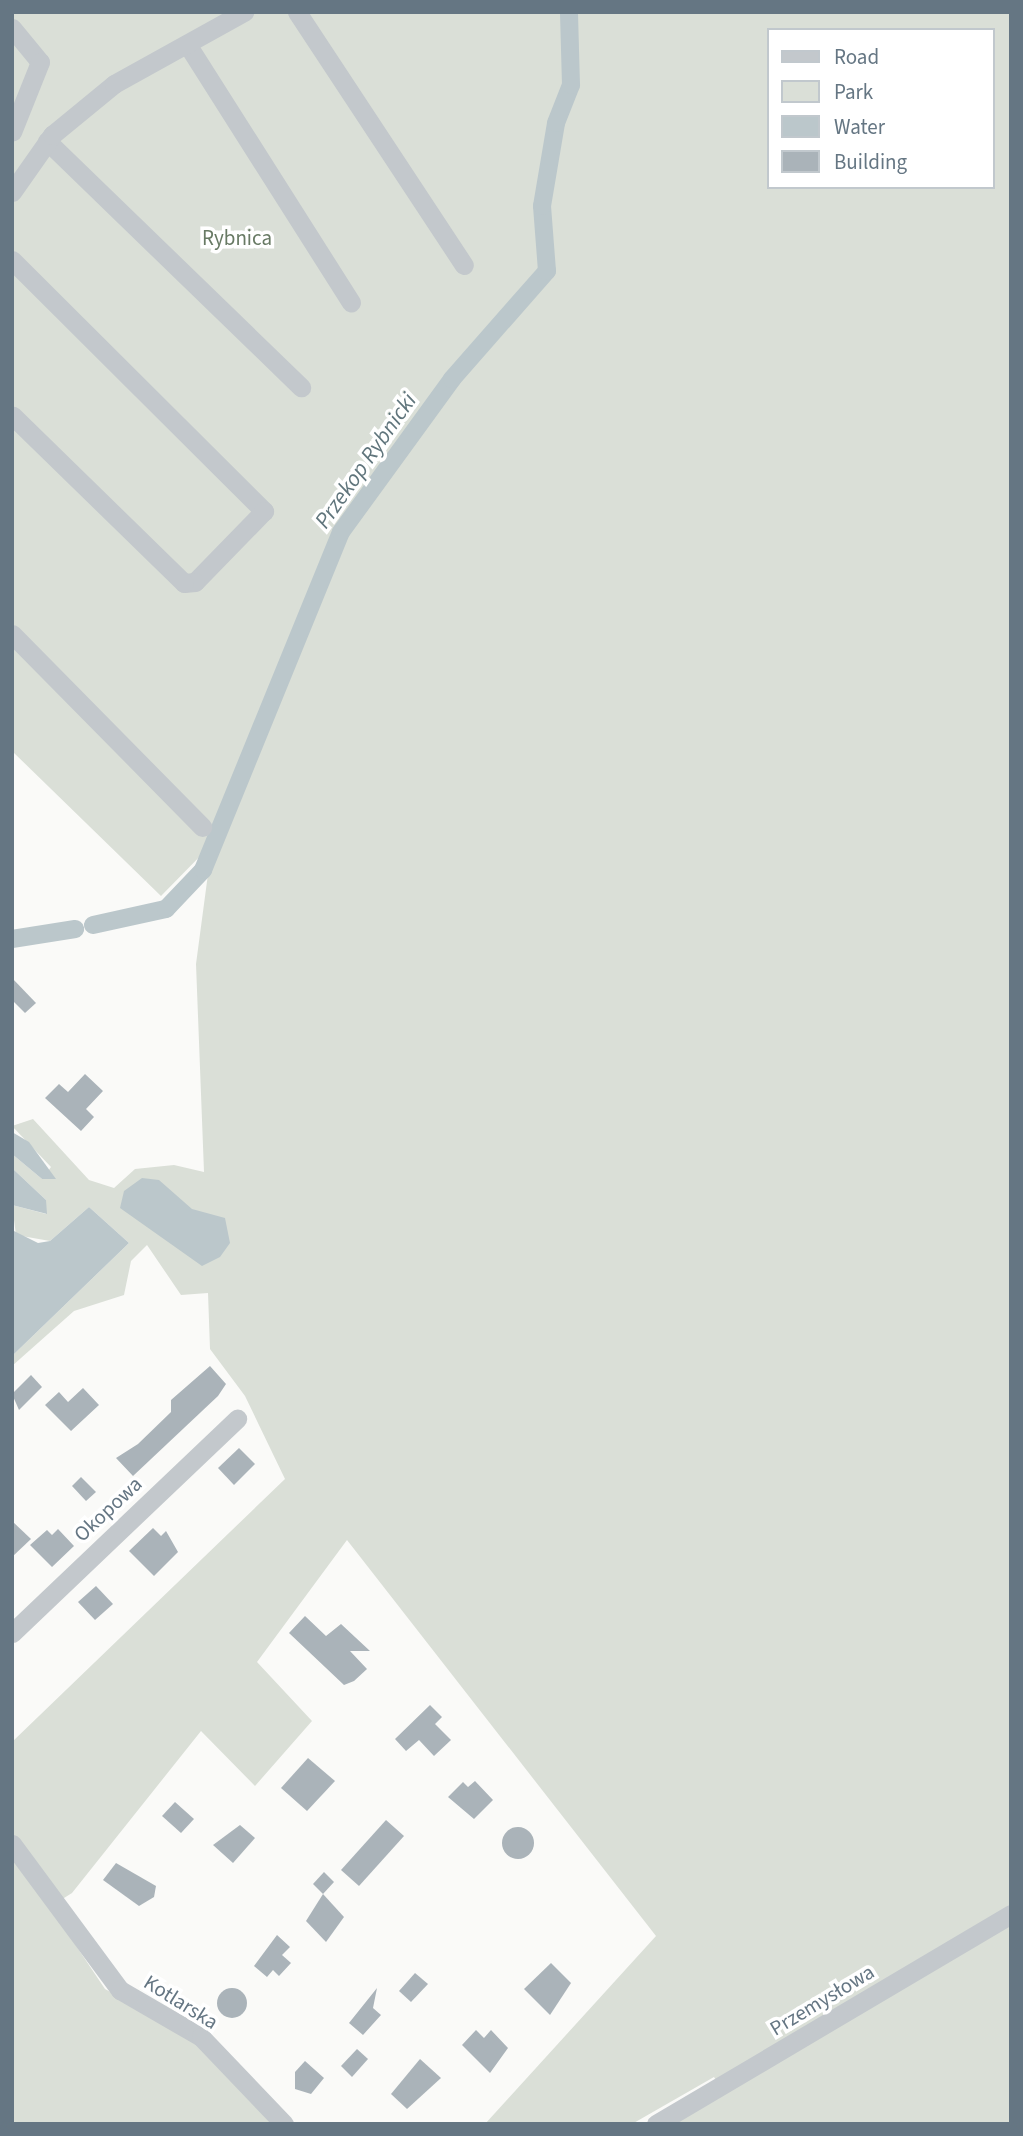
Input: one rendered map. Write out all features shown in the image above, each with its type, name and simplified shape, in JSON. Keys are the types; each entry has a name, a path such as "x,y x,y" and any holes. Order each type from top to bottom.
{"street":[{"path":"12,192 47,141 114,84 244,12"},
{"path":"297,12 464,265"},
{"path":"12,28 40,62 12,132"},
{"path":"187,44 351,302"},
{"path":"47,141 301,387"},
{"path":"12,260 264,511 195,582 184,583 12,415"},
{"path":"12,634 202,828"},
{"name":"Okopowa","path":"12,1633 237,1419"},
{"name":"Kotlarska","path":"12,1844 120,1990 201,2037 284,2124"},
{"name":"Przemysłowa","path":"656,2124 1011,1914"}],"green space":[{"name":"Rybnica","path":"12,12 1011,12 1011,2124 672,2124 723,2092 714,2077 632,2124 485,2124 656,1936 347,1540 257,1662 312,1721 255,1786 201,1731 72,1893 56,1903 12,1839 12,1742 285,1479 245,1396 210,1349 208,1293 181,1295 147,1245 131,1261 124,1295 74,1311 12,1366 12,1356 129,1243 89,1207 50,1241 16,1235 12,1205 46,1214 46,1200 12,1168 12,1154 42,1179 51,1167 12,1126 33,1119 89,1180 114,1188 135,1169 174,1165 204,1172 196,964 212,844 161,896 12,751"},
{"path":"12,1850 105,1989 191,2036 276,2124 12,2124"}],"water":[{"path":"12,1132 29,1142 56,1179 42,1179 12,1154"},
{"path":"12,1168 46,1200 47,1214 12,1205"},
{"path":"142,1178 159,1180 192,1209 225,1218 230,1243 220,1257 202,1266 120,1208 124,1191"},
{"path":"89,1207 129,1243 12,1356 12,1230 38,1243 50,1241"}],"building":[{"path":"12,978 36,1003 25,1013 12,1000"},
{"path":"85,1074 103,1091 86,1109 94,1117 81,1131 45,1098 59,1084 68,1092"},
{"path":"210,1366 226,1384 218,1396 133,1476 116,1458 138,1444 171,1412 171,1400"},
{"path":"31,1375 42,1387 19,1410 12,1394"},
{"path":"83,1388 99,1405 71,1431 45,1405 59,1392 68,1402"},
{"path":"239,1448 255,1464 234,1485 218,1468"},
{"path":"81,1477 96,1492 86,1501 72,1486"},
{"path":"12,1521 31,1539 12,1557"},
{"path":"153,1528 161,1536 166,1531 178,1552 154,1576 129,1551"},
{"path":"58,1529 74,1546 52,1567 30,1545 47,1530 52,1535"},
{"path":"96,1586 113,1604 95,1620 78,1602"},
{"path":"305,1616 326,1636 341,1624 370,1651 350,1651 367,1669 354,1681 344,1685 289,1633"},
{"path":"430,1705 442,1717 435,1724 451,1740 434,1756 419,1740 406,1751 395,1739"},
{"path":"308,1758 335,1781 307,1811 281,1788"},
{"path":"475,1781 493,1800 474,1819 448,1797 463,1782 468,1787"},
{"path":"175,1802 194,1819 181,1833 162,1816"},
{"path":"386,1820 404,1836 359,1886 341,1870"},
{"path":"240,1825 255,1838 233,1863 213,1845"},
{"path":"518,1827 529,1832 534,1843 529,1854 518,1859 507,1854 502,1843 507,1832"},
{"path":"116,1863 156,1886 154,1897 139,1906 103,1880"},
{"path":"324,1872 334,1882 323,1894 313,1884"},
{"path":"323,1894 344,1917 326,1942 306,1921"},
{"path":"277,1935 290,1947 282,1955 291,1963 279,1976 273,1970 267,1977 254,1966"},
{"path":"551,1963 571,1983 550,2015 524,1989"},
{"path":"415,1973 428,1984 411,2002 399,1991"},
{"path":"232,1988 243,1992 247,2003 243,2014 232,2018 221,2014 217,2003 221,1992"},
{"path":"377,1988 373,2008 381,2015 363,2035 349,2023"},
{"path":"476,2030 484,2038 491,2030 508,2048 490,2073 462,2045"},
{"path":"357,2049 368,2059 352,2077 341,2066"},
{"path":"420,2059 441,2078 407,2109 391,2094"},
{"path":"305,2061 324,2078 311,2094 295,2089 295,2072"}],"waterway":[{"name":"Przekop Rybnicki","path":"93,925 166,909 203,870 341,532 452,379 547,271 542,206 556,123 571,85 569,12"},
{"name":"Przekop Rybnicki","path":"12,939 75,929"}]}
